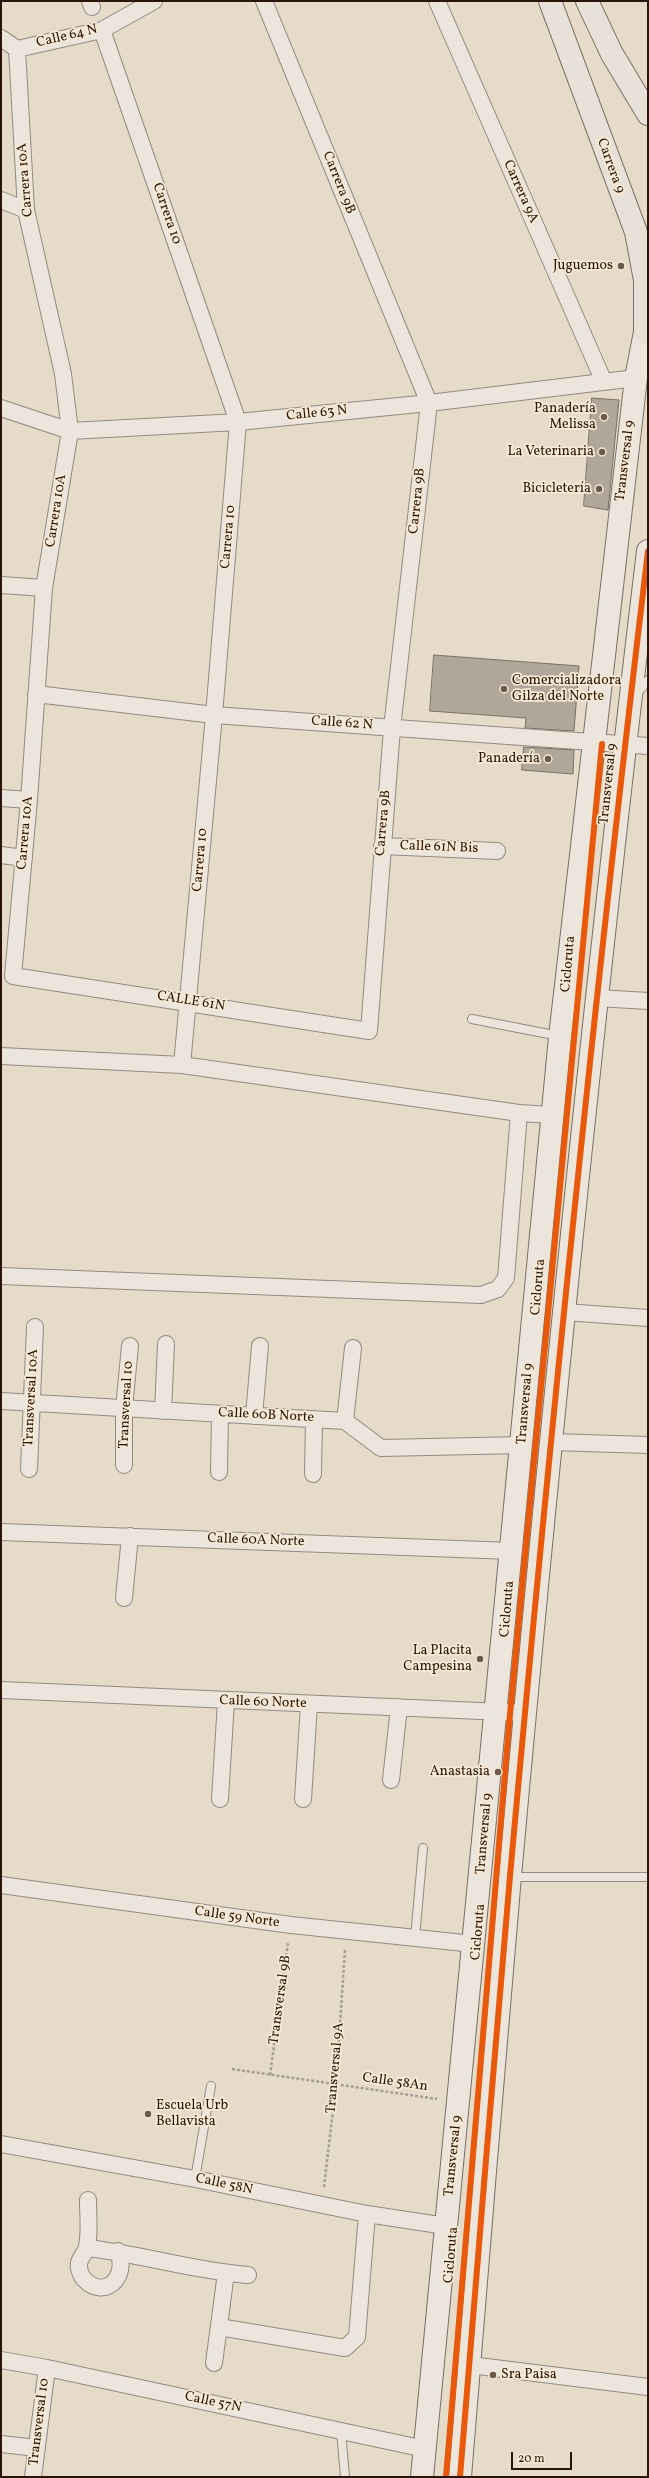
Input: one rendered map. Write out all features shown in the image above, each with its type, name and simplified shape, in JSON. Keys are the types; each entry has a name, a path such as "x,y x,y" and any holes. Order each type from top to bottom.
{"main road":[{"name":"Carrera 9","path":"550,1 636,232 645,280 647,330"},
{"path":"587,1 612,54 648,114"},
{"name":"Transversal 9","path":"422,2477 512,1551 560,1037 636,378 647,330"},
{"name":"Transversal 9","path":"460,2477 510,1877 552,1442 597,998 648,551"}],"street":[{"name":"Calle 64 N","path":"1,38 17,49 102,30 154,1"},
{"name":"Carrera 9B","path":"264,1 429,403 392,728 368,1031"},
{"name":"Carrera 9A","path":"437,1 604,382"},
{"name":"Carrera 10","path":"102,30 238,422 214,715 182,1066"},
{"name":"Carrera 10A","path":"13,976 30,800 44,588 70,431 63,374 26,210 17,49"},
{"path":"1,200 26,210"},
{"name":"Calle 63 N","path":"1,408 70,431 238,422 429,403 636,378"},
{"path":"1,585 44,588"},
{"name":"Calle 62 N","path":"36,694 214,715 625,746 648,746"},
{"path":"1,798 30,800"},
{"name":"Calle 61N Bis","path":"382,846 497,851"},
{"path":"1,855 24,858"},
{"name":"CALLE 61N","path":"13,976 368,1031"},
{"path":"597,998 648,1001"},
{"path":"1,1056 182,1066 519,1113 552,1115"},
{"path":"1,1276 481,1296 498,1289 506,1278 519,1113"},
{"path":"565,1312 648,1318"},
{"name":"Transversal 10A","path":"29,1469 35,1327"},
{"path":"163,1411 166,1344"},
{"name":"Transversal 10","path":"124,1465 124,1408 130,1346"},
{"path":"254,1416 260,1346"},
{"path":"353,1348 346,1421 381,1448 522,1445"},
{"name":"Calle 60B Norte","path":"1,1401 346,1421"},
{"path":"219,1472 220,1414"},
{"path":"313,1474 314,1419"},
{"path":"552,1442 648,1445"},
{"name":"Calle 60A Norte","path":"1,1532 512,1551"},
{"path":"124,1598 130,1536"},
{"name":"Calle 60 Norte","path":"1,1690 526,1713"},
{"path":"220,1799 226,1701"},
{"path":"302,1799 309,1704"},
{"path":"392,1780 399,1707"},
{"name":"Calle 59 Norte","path":"1,1885 291,1925 474,1944"},
{"name":"Calle 58N","path":"1,2144 195,2179 367,2214 446,2226"},
{"path":"88,2200 87,2248 80,2257 79,2268 83,2279 92,2286 104,2287 114,2283 121,2274 122,2262 118,2251"},
{"path":"219,2327 345,2348 350,2345 357,2337 367,2214"},
{"path":"87,2248 118,2251 226,2273 248,2275"},
{"path":"214,2363 226,2273"},
{"name":"Calle 57N","path":"1,2360 47,2368 424,2449"},
{"path":"470,2365 648,2387"},
{"name":"Transversal 10","path":"33,2477 47,2368"},
{"path":"1,2444 36,2448"}],"lane":[{"path":"629,709 633,699 648,680"},
{"path":"472,1019 560,1037"},
{"path":"415,1938 423,1848"},
{"path":"510,1877 648,1877"},
{"path":"195,2179 211,2086"},
{"path":"340,2431 345,2477"}],"building":[{"path":"592,398 619,400 608,510 584,506"},
{"name":"Comercializadora Gilza del Norte","path":"434,655 579,666 574,731 525,728 526,718 430,711"},
{"name":"Panadería","path":"524,747 574,750 573,774 522,770"}],"cycle path":[{"path":"460,2477 503,1951 541,1545 574,1213 628,716 648,551"},
{"name":"Cicloruta","path":"446,2477 509,1725 602,744"}],"place":[{"name":"Juguemos","path":"621,266"},
{"name":"Panadería Melissa","path":"604,417"},
{"name":"La Veterinaria","path":"602,452"},
{"name":"Bicicletería","path":"599,489"},
{"name":"Comercializadora Gilza del Norte","path":"504,689"},
{"name":"Panadería","path":"548,759"},
{"name":"La Placita Campesina","path":"480,1659"},
{"name":"Anastasia","path":"498,1772"},
{"name":"Escuela Urb Bellavista","path":"148,2114"},
{"name":"Sra Paisa","path":"493,2375"}]}
